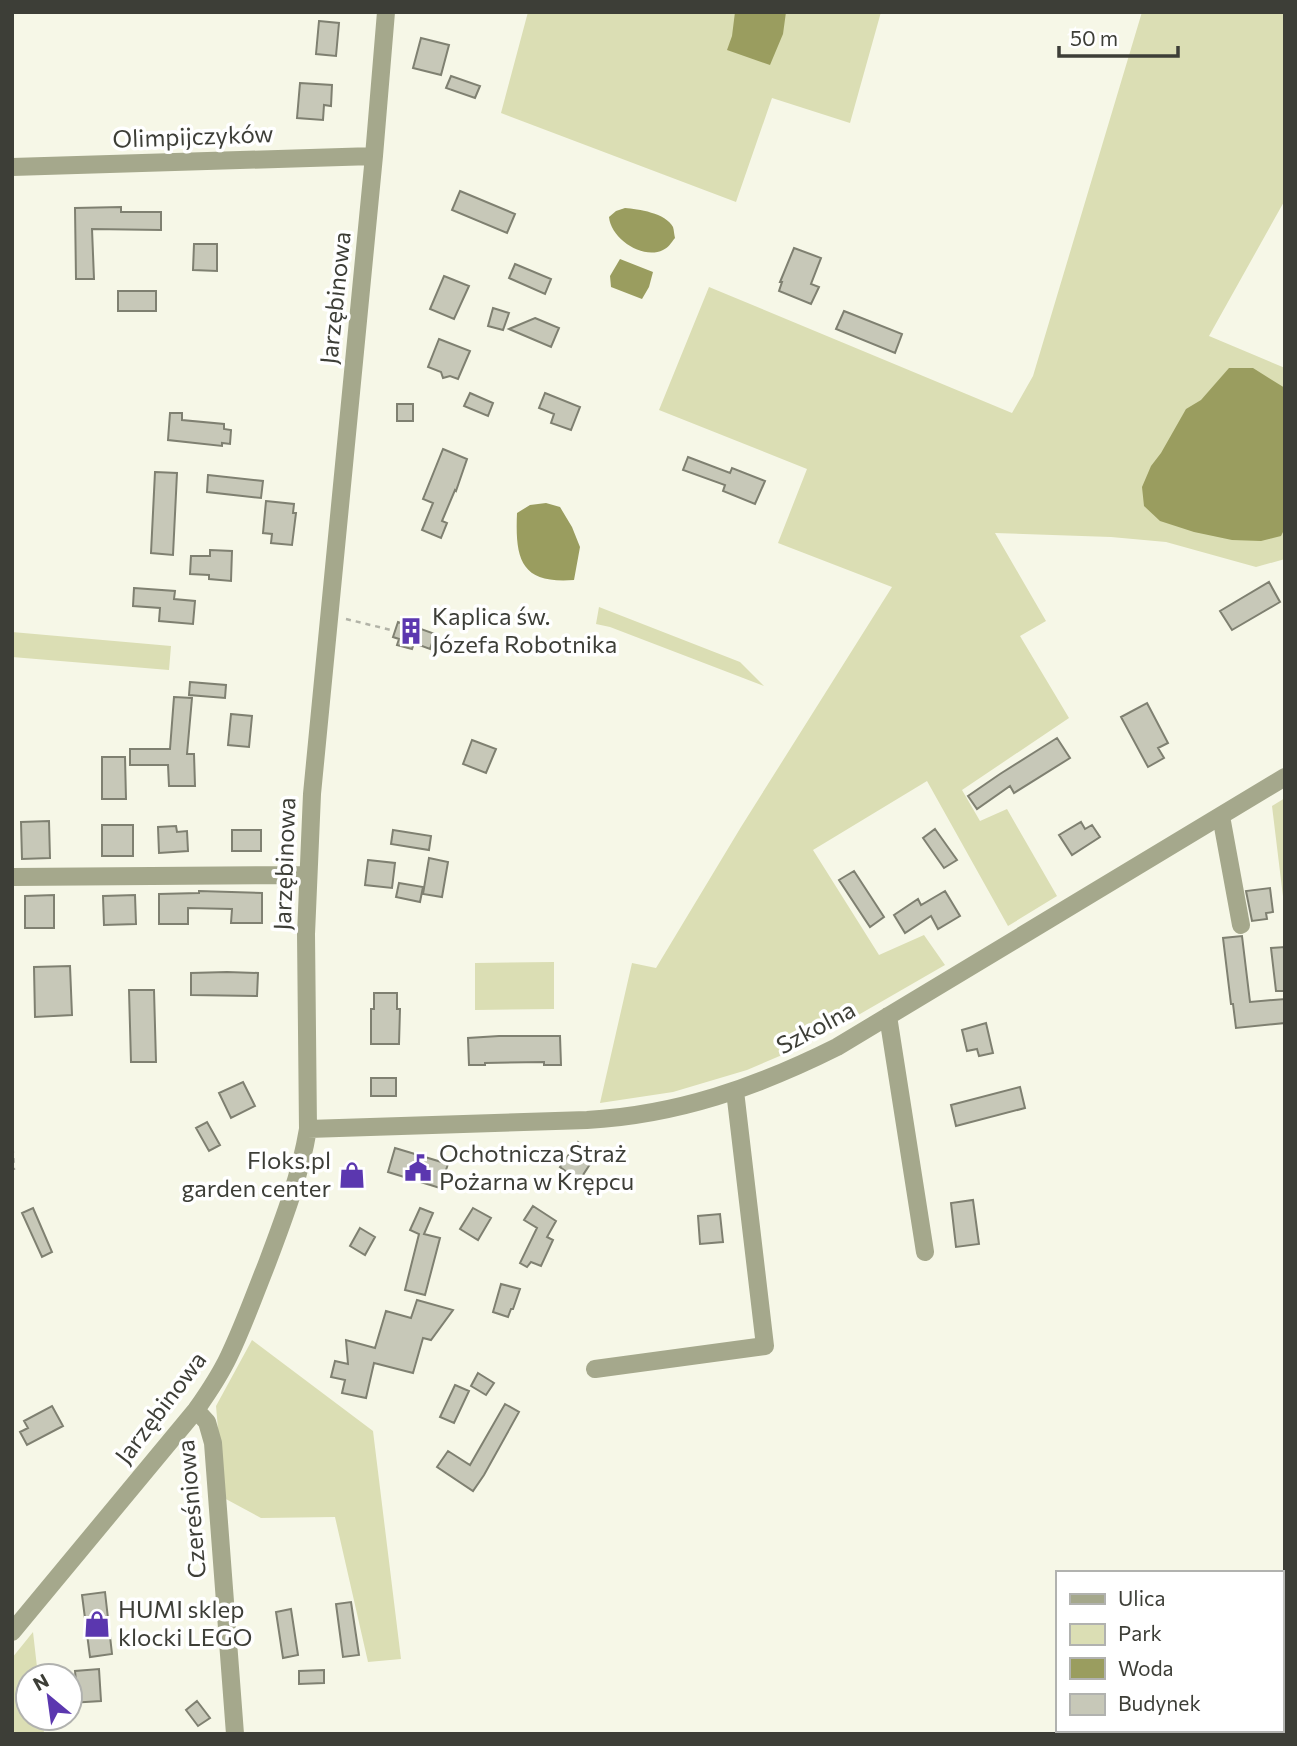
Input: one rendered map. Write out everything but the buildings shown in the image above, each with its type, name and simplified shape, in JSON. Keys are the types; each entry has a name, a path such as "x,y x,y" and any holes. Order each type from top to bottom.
{"street":[{"name":"Jarzębinowa","path":"12,1632 196,1410 229,1358 286,1214 303,1160 308,1129 306,934 312,794 386,12"},
{"name":"Olimpijczyków","path":"12,167 374,156"},
{"name":"Szkolna","path":"308,1129 603,1119 670,1110 735,1091 794,1069 837,1047 1285,778"},
{"path":"1221,816 1241,925"},
{"path":"12,877 308,875"},
{"path":"888,1016 925,1252"},
{"path":"595,1369 765,1346 735,1091"},
{"name":"Czereśniowa","path":"196,1410 207,1423 213,1443 235,1734"}],"path":[{"path":"340,617 391,630"},
{"path":"12,1138 13,1170"}],"green space":[{"path":"528,12 881,12 850,123 772,98 736,202 501,113"},
{"path":"1142,12 1285,12 1285,200 1209,336 1285,368 1285,559 1256,567 1166,542 1111,537 995,533 1046,621 1020,636 1069,718 962,790 980,821 1007,809 1057,896 1008,926 927,781 813,850 879,955 924,935 945,965 808,1044 747,1070 673,1092 600,1103 632,963 656,968 892,587 778,543 807,469 659,410 709,287 1012,413 1033,376"},
{"path":"599,607 740,662 764,686 596,624"},
{"path":"12,632 171,646 169,670 12,657"},
{"path":"1285,798 1285,913 1272,806"},
{"path":"554,962 554,1009 475,1010 475,963"},
{"path":"252,1340 373,1431 401,1659 368,1662 335,1517 261,1518 224,1498 216,1406"},
{"path":"33,1632 36,1662 14,1662 14,1732 44,1734 12,1734 12,1658"}],"water":[{"path":"735,12 786,12 783,34 770,65 727,50"},
{"path":"625,208 664,218 673,227 675,238 666,248 655,252 629,246 615,233 609,217"},
{"path":"620,259 653,272 642,299 611,287 610,276"},
{"path":"1229,368 1253,368 1285,388 1285,528 1281,536 1261,541 1232,540 1194,532 1160,521 1144,506 1142,487 1151,466 1186,409 1201,400"},
{"path":"546,503 560,507 580,547 574,580 542,578 525,566 520,556 517,513 530,505"}],"place":[{"name":"Kaplica św. Józefa Robotnika","path":"411,631"},
{"name":"Ochotnicza Straż Pożarna w Krępcu","path":"418,1168"},
{"name":"Floks.pl garden center","path":"352,1175"},
{"name":"HUMI sklep klocki LEGO","path":"97,1624"}]}
